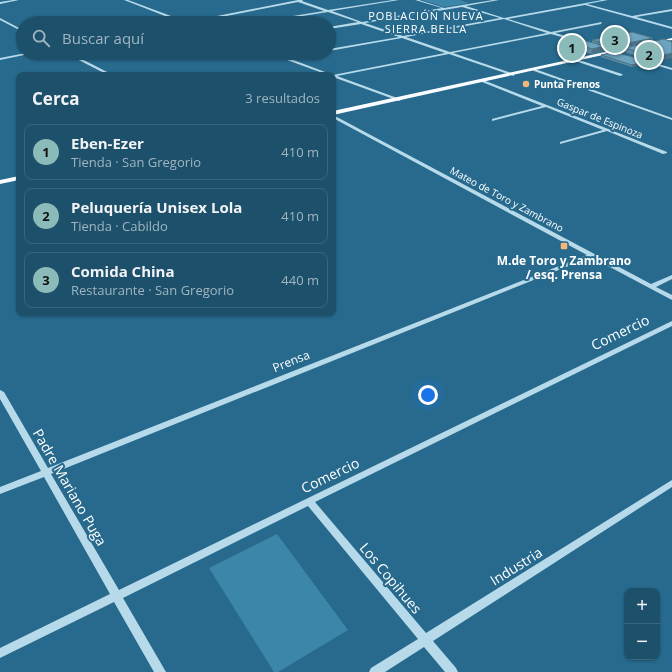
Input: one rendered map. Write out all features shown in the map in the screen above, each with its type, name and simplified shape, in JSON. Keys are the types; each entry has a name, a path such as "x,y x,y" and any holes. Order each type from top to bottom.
{"main road":[{"path":"649,44 672,39"},
{"path":"336,113 536,70 642,45"},
{"path":"0,182 16,179"}],"street":[{"path":"0,3 18,0"},
{"path":"125,0 167,16"},
{"path":"221,16 300,0 513,75"},
{"path":"297,16 398,0"},
{"path":"416,0 444,9"},
{"path":"466,0 478,3"},
{"path":"336,27 498,0"},
{"path":"588,0 593,3"},
{"path":"336,49 608,0"},
{"path":"584,4 672,28"},
{"path":"462,6 586,44"},
{"path":"634,14 672,6"},
{"path":"631,17 672,10"},
{"path":"646,12 653,13"},
{"path":"0,19 16,27"},
{"path":"336,74 601,23"},
{"path":"593,46 624,55"},
{"path":"0,59 16,56"},
{"path":"672,64 636,59 672,69"},
{"path":"81,60 105,72"},
{"path":"291,60 324,72"},
{"path":"576,60 621,75"},
{"path":"536,70 672,119"},
{"path":"336,76 399,100"},
{"name":"Gaspar de Espinoza","path":"483,81 665,153"},
{"path":"494,120 546,106"},
{"name":"Mateo de Toro y Zambrano","path":"336,116 672,298"},
{"path":"562,144 607,130"},
{"name":"Prensa","path":"0,491 591,254"},
{"path":"651,287 672,277"},
{"name":"Comercio","path":"0,653 672,323"},
{"name":"Padre Mariano Puga","path":"0,392 116,596"},
{"name":"Industria","path":"375,672 672,483"},
{"name":"Los Copihues","path":"309,501 452,672"},
{"path":"116,596 160,672"}],"shaded area":[{"path":"422,0 460,0 469,3 444,7"},
{"path":"277,534 348,630 278,672 274,672 209,568"}],"building":[{"path":"632,32 653,38 614,46 592,40"},
{"path":"664,39 672,42 672,53 657,57 625,48"},
{"path":"582,40 605,46 592,49 570,42"},
{"path":"615,52 647,61 632,65 601,55"}],"place":[{"name":"Comida China","path":"615,40"},
{"name":"Eben-Ezer","path":"572,48"},
{"name":"Peluquería Unisex Lola","path":"649,55"},
{"name":"Punta Frenos","path":"526,84"},
{"name":"M.de Toro y Zambrano / esq. Prensa","path":"564,246"}],"district":[{"name":"POBLACIÓN NUEVA SIERRA BELLA","path":"426,21"}]}
